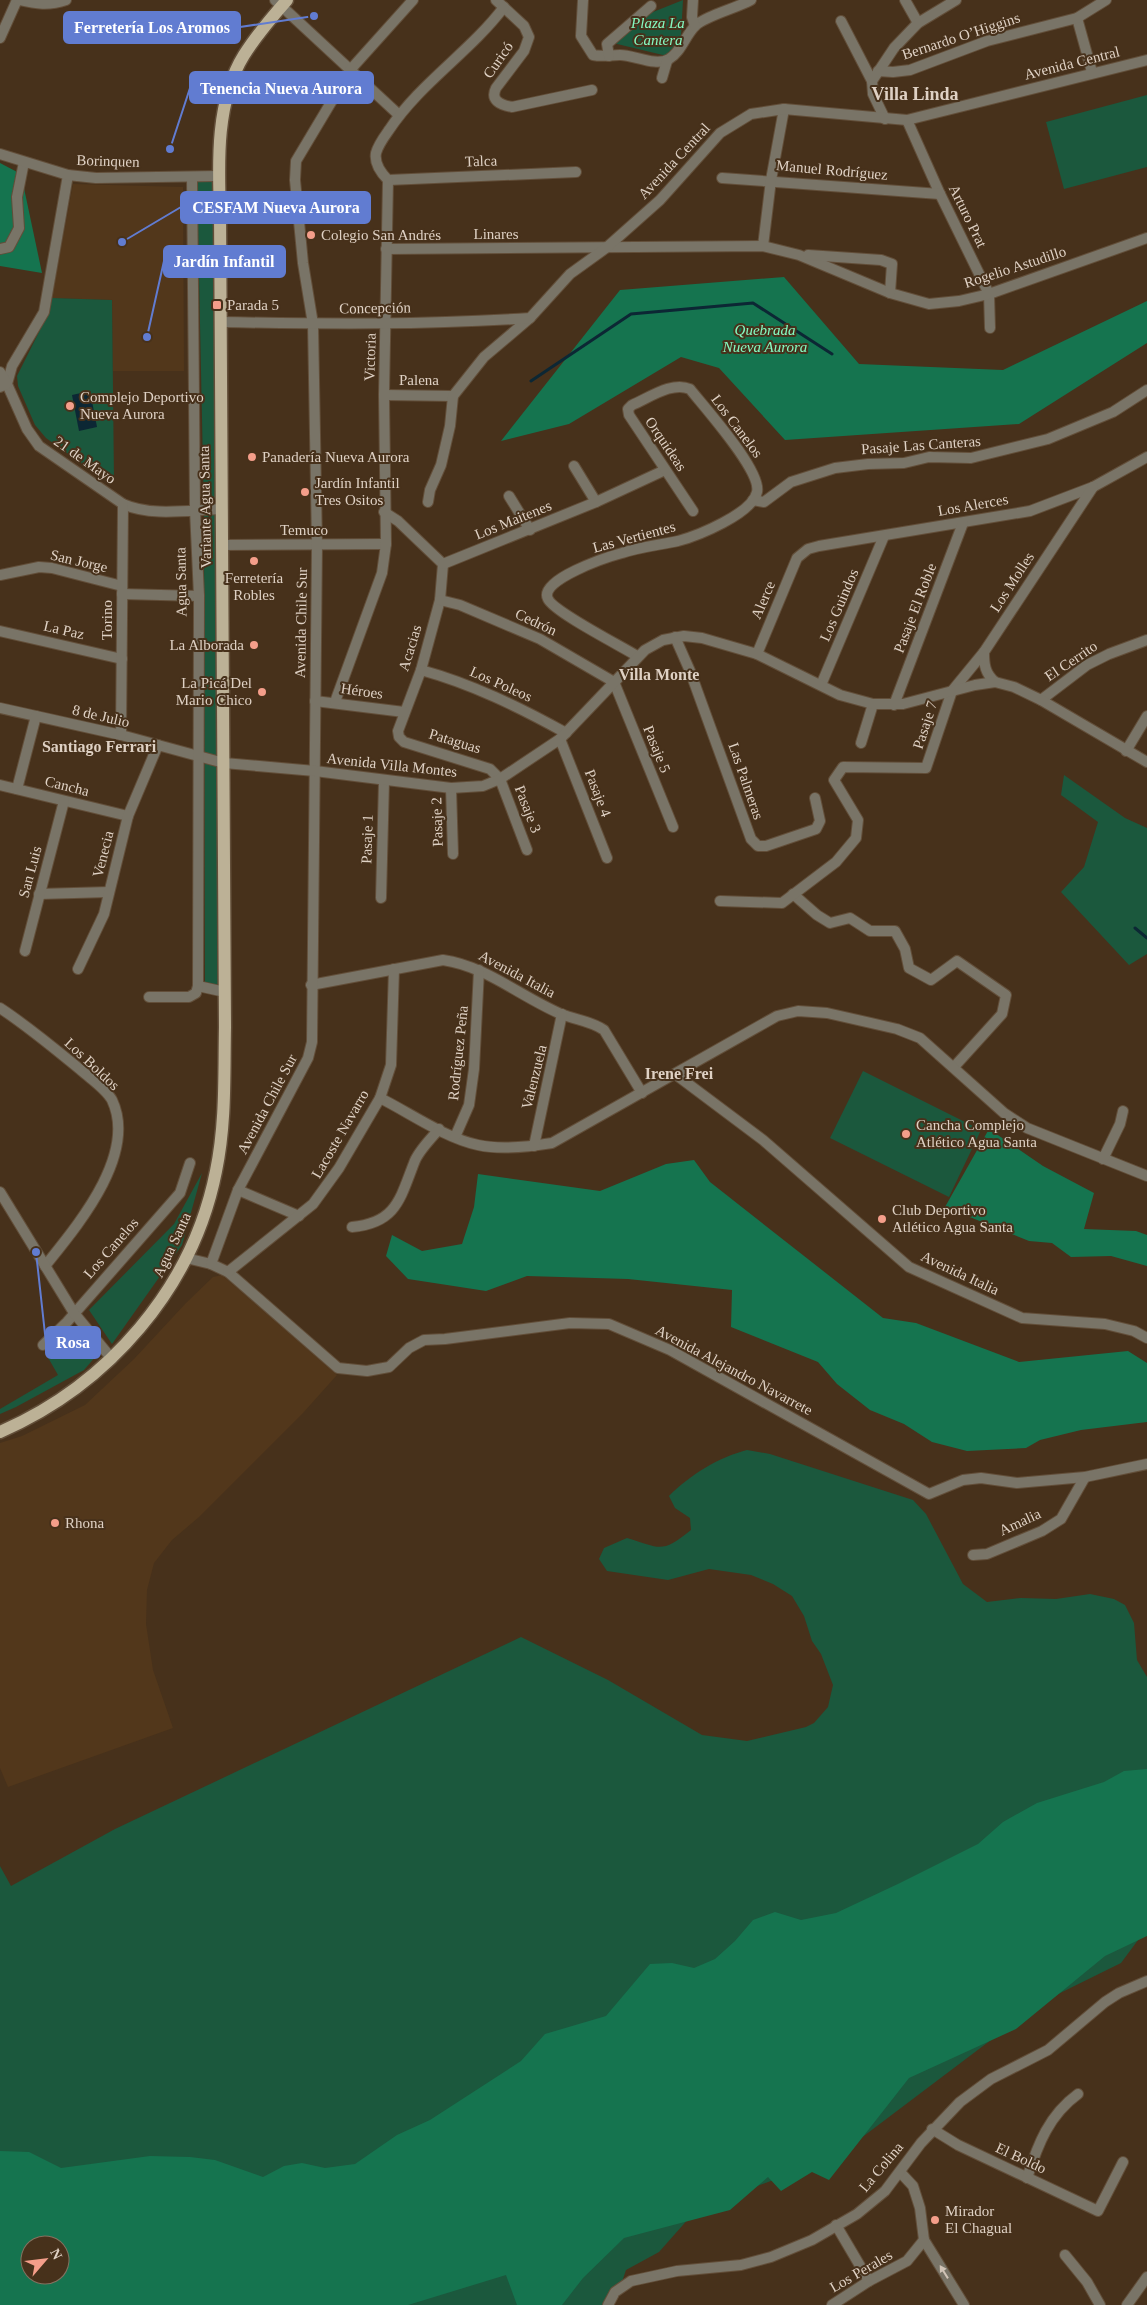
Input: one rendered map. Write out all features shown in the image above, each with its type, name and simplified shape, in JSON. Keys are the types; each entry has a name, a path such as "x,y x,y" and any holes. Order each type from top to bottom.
{"main road":[{"name":"Variante Agua Santa","path":"224,763 218,176 222,123 238,68 244,55 281,2"},
{"name":"Agua Santa","path":"0,1432 55,1403 112,1358 148,1319 170,1288 197,1235 212,1190 221,1142 224,1093 224,763"}],"street":[{"path":"0,38 18,0 36,4 53,4 66,0"},
{"name":"Avenida Chile Sur","path":"211,1264 238,1190 308,1058 312,1042 311,985 318,544 313,324 303,263 295,180 296,161 351,69 414,0"},
{"path":"583,0 580,36 593,55 606,57 619,55 658,62 667,61"},
{"path":"692,0 692,17 695,26"},
{"path":"662,78 667,61 683,44 695,26 751,0"},
{"path":"905,0 918,23"},
{"path":"872,81 894,48 918,23 956,0"},
{"name":"Bernardo O’Higgins","path":"878,71 910,70 987,41 1077,18 1106,0"},
{"path":"281,2 399,115"},
{"path":"388,180 376,163 379,145 399,115 452,60 491,25 500,4"},
{"name":"Curicó","path":"500,4 524,26 529,36 524,51 496,88 494,93 495,99 502,105 512,107 592,90"},
{"path":"606,57 607,44 651,6"},
{"path":"1077,18 1092,72"},
{"path":"841,21 872,81 873,94 885,119"},
{"name":"Avenida Central","path":"453,396 484,357 530,318 570,274 606,248 660,200 720,133 751,114 784,109 907,120 1092,72 1147,60"},
{"path":"763,246 770,180 784,109"},
{"name":"Arturo Prat","path":"907,120 988,294 990,328"},
{"name":"Borinquen","path":"0,154 68,175 96,178 218,176"},
{"path":"0,249 9,247 19,228 17,197 24,162"},
{"name":"Talca","path":"388,180 576,172"},
{"path":"3,386 12,366 44,312 68,175"},
{"name":"Agua Santa","path":"192,177 195,510 199,596 198,986"},
{"name":"Manuel Rodríguez","path":"722,178 770,180 940,194"},
{"name":"Victoria","path":"335,702 382,573 386,544 384,512 384,395 388,180"},
{"name":"Rogelio Astudillo","path":"606,248 763,246 799,255 890,292 929,304 959,301 988,294 1147,238"},
{"name":"Linares","path":"386,250 606,248"},
{"name":"Rogelio Astudillo","path":"799,255 881,260 892,264 894,270 890,292"},
{"name":"Concepción","path":"220,322 313,324 475,322 530,318"},
{"name":"21 de Mayo","path":"0,372 3,386 27,429 39,446 123,504 137,510 221,509"},
{"name":"Los Canelos","path":"672,387 682,385 690,389 740,452 756,481 757,492 753,500"},
{"name":"Orquideas","path":"672,387 632,406 628,410 629,415 692,511"},
{"name":"Pasaje Las Canteras","path":"753,500 764,502 791,482 835,468 904,462 929,457 971,458 1048,439 1113,412 1147,390"},
{"name":"Palena","path":"384,395 453,396"},
{"path":"428,502 430,490 441,465 450,426 453,396"},
{"name":"Los Alerces","path":"797,558 808,549 819,546 1030,511 1093,487 1147,457"},
{"path":"574,466 596,502"},
{"name":"Los Maitenes","path":"443,564 530,530 665,470"},
{"name":"Los Molles","path":"952,691 984,652 1093,487"},
{"path":"509,496 530,530"},
{"name":"Las Vertientes","path":"637,656 548,601 546,594 548,586 592,563 623,552 680,540 705,531 742,511 753,500"},
{"name":"Torino","path":"121,735 123,504"},
{"path":"384,512 398,521 443,564"},
{"name":"Pasaje El Roble","path":"894,705 963,523"},
{"name":"Los Guindos","path":"821,685 884,536"},
{"name":"Temuco","path":"221,545 386,544"},
{"name":"Alerce","path":"757,654 797,558"},
{"name":"Acacias","path":"399,737 398,731 421,670 440,600 443,564"},
{"name":"San Jorge","path":"0,575 39,567 52,568 122,590 199,596"},
{"name":"Cedrón","path":"440,600 460,606 540,639 614,682"},
{"name":"La Paz","path":"0,631 122,659"},
{"name":"Avenida Villa Montes","path":"224,763 315,771 451,788 483,786 500,779 563,736 637,656 654,644 675,637 702,638 757,654 850,699 873,704 894,705 995,682"},
{"name":"Las Palmeras","path":"675,637 690,671 751,839 758,846 766,846 816,829 820,821 814,798"},
{"name":"El Cerrito","path":"1041,700 1087,665 1109,654 1147,640"},
{"path":"984,652 984,664 990,677 995,682 1014,686 1041,700 1147,762"},
{"name":"Los Poleos","path":"421,670 482,690 511,703 563,736"},
{"name":"Pasaje 5","path":"614,682 673,827"},
{"name":"Pasaje 7","path":"793,894 836,862 856,838 858,820 834,780 843,766 926,768 952,691"},
{"name":"Héroes","path":"315,701 404,712"},
{"path":"861,743 873,704"},
{"name":"8 de Julio","path":"0,708 121,735 224,763"},
{"path":"17,789 36,716"},
{"path":"1126,751 1147,716"},
{"name":"Pasaje 4","path":"563,736 607,858"},
{"name":"Pataguas","path":"399,737 404,742 482,764 500,779"},
{"name":"Venecia","path":"78,969 104,914 128,816 158,745"},
{"name":"Pasaje 3","path":"500,779 528,850"},
{"name":"Pasaje 1","path":"381,898 384,781"},
{"name":"Cancha","path":"0,784 128,816"},
{"name":"Pasaje 2","path":"451,788 453,854"},
{"name":"San Luis","path":"25,951 64,801"},
{"path":"39,894 109,892"},
{"path":"720,901 782,903 793,894 817,915 830,923 850,918 870,931 895,931 905,949 909,968 931,980 957,961 1006,995 1002,1014 954,1068"},
{"name":"Avenida Italia","path":"311,985 443,960 462,962 524,996 562,1014 595,1024 604,1030 642,1093"},
{"name":"Lacoste Navarro","path":"228,1272 314,1204 340,1168 380,1098 391,1065 394,969"},
{"name":"Rodríguez Peña","path":"455,1137 469,1105 474,1069 479,970"},
{"path":"149,997 189,997 196,993 198,986 225,992"},
{"name":"Los Boldos","path":"0,1008 32,1030 97,1084 111,1099 117,1118 118,1131 107,1175 77,1225 45,1266"},
{"path":"380,1098 455,1137 478,1145 496,1147 534,1146 552,1142 777,1016 798,1011 827,1013 897,1029 920,1038 1004,1113 1027,1128 1147,1176"},
{"name":"Valenzuela","path":"534,1146 562,1014"},
{"name":"Avenida Italia","path":"675,1074 763,1140 909,1267 1022,1318 1105,1324 1134,1331 1147,1338"},
{"path":"1103,1159 1120,1124 1123,1111"},
{"path":"352,1227 368,1226 377,1222 394,1207 410,1177 417,1157 440,1129"},
{"name":"Los Canelos","path":"43,1345 74,1313 180,1193 190,1163"},
{"path":"238,1190 300,1216"},
{"path":"0,1192 74,1313 112,1358"},
{"name":"Avenida Alejandro Navarrete","path":"186,1258 211,1264 228,1272 338,1368 367,1371 389,1367 409,1348 424,1340 445,1340 570,1323 609,1324 670,1350 929,1494 963,1480 981,1478 1017,1484 1085,1477 1147,1464"},
{"name":"Amalia","path":"973,1555 987,1554 1042,1531 1061,1519 1085,1477"},
{"name":"La Colina","path":"608,2305 615,2292 631,2281 677,2271 756,2262 799,2247 857,2214 876,2199 900,2172 932,2129 975,2090 1008,2069 1048,2050 1105,2002 1147,1981"},
{"path":"1027,2178 1052,2118 1063,2105 1078,2094"},
{"name":"El Boldo","path":"932,2129 958,2145 1098,2211 1123,2162"},
{"path":"900,2172 913,2186 920,2208 924,2240 964,2305"},
{"path":"836,2225 869,2281"},
{"name":"Los Perales","path":"832,2305 869,2281 907,2261 924,2240"},
{"path":"1065,2255 1087,2282 1100,2305"},
{"path":"1127,2305 1147,2277"}],"shaded area":[{"path":"73,184 183,187 184,371 113,371 112,300 52,298"},
{"path":"222,1275 337,1375 303,1413 199,1517 172,1540 154,1563 147,1590 146,1624 153,1670 173,1728 8,1787 0,1768 0,1443 22,1436 85,1405 134,1359 213,1277"}],"green space":[{"name":"Plaza La Cantera","path":"683,0 681,35 667,56 613,43 648,14"},
{"path":"1147,95 1147,167 1064,189 1046,122"},
{"path":"0,163 21,174 42,273 0,266"},
{"path":"197,180 215,180 226,995 205,987 204,514"},
{"name":"Quebrada Nueva Aurora","path":"784,277 859,364 1003,370 1147,301 1147,343 1019,424 785,440 719,368 681,357 569,424 501,441 620,290"},
{"name":"Complejo Deportivo Nueva Aurora","path":"52,298 112,300 114,481 105,480 46,438 35,425 18,386 17,376 45,320"},
{"path":"1064,775 1125,818 1147,828 1147,954 1129,965 1061,892 1084,867 1098,822 1061,795"},
{"name":"Cancha Complejo Atlético Agua Santa","path":"863,1071 981,1130 949,1197 830,1138"},
{"path":"989,1129 1043,1166 1094,1193 1084,1229 1136,1231 1147,1235 1147,1266 1111,1256 1071,1257 1052,1243 1029,1241 945,1207"},
{"path":"694,1160 710,1182 883,1318 916,1323 1019,1362 1128,1351 1147,1363 1147,1422 1081,1430 1040,1440 1026,1448 967,1451 932,1442 904,1424 870,1410 837,1384 818,1362 731,1327 732,1290 628,1279 527,1276 486,1291 408,1279 386,1256 392,1235 422,1251 462,1244 474,1207 478,1174 600,1191 666,1164"},
{"path":"202,1173 182,1245 112,1344 89,1310 174,1224"},
{"path":"67,1334 80,1334 96,1356 84,1370 0,1414 0,1409 58,1375 46,1354"},
{"path":"747,1450 770,1454 913,1500 926,1514 963,1584 987,1602 1021,1598 1056,1599 1090,1594 1114,1599 1125,1605 1134,1623 1137,1660 1147,1677 1147,1928 1121,1963 1040,2003 836,2157 698,2208 659,2252 626,2270 614,2305 0,2305 0,1866 11,1886 115,1829 521,1637 608,1680 702,1735 747,1741 806,1727 814,1723 828,1707 833,1685 821,1654 812,1641 804,1616 792,1596 773,1584 751,1575 709,1569 668,1580 607,1571 599,1559 604,1548 627,1538 661,1547 667,1546 691,1530 690,1518 675,1508 669,1496 705,1468 726,1457"},
{"path":"1147,1769 1147,1936 1105,1956 1016,2029 909,2078 829,2180 812,2172 781,2191 768,2177 730,2210 624,2238 583,2278 562,2305 517,2305 506,2275 408,2305 0,2305 0,2151 29,2152 61,2168 150,2156 190,2157 215,2160 263,2177 284,2166 302,2163 325,2168 355,2164 397,2135 430,2120 521,2061 545,2034 606,2016 650,1964 672,1963 694,1968 715,1959 735,1941 753,1920 775,1912 801,1920 836,1913 978,1844 1003,1822 1037,1803 1104,1782 1124,1771"}],"water":[{"path":"90,391 97,427 79,431 72,395"}],"waterway":[{"path":"531,381 631,314 753,303 832,354"},
{"path":"1135,928 1147,938"}],"place":[{"name":"Ferretería Los Aromos","path":"314,16"},
{"name":"Tenencia Nueva Aurora","path":"170,149"},
{"name":"Colegio San Andrés","path":"311,235"},
{"name":"CESFAM Nueva Aurora","path":"122,242"},
{"name":"Parada 5","path":"217,305"},
{"name":"Jardín Infantil","path":"147,337"},
{"name":"Complejo Deportivo Nueva Aurora","path":"70,406"},
{"name":"Panadería Nueva Aurora","path":"252,457"},
{"name":"Jardín Infantil Tres Ositos","path":"305,492"},
{"name":"Ferretería Robles","path":"254,561"},
{"name":"La Alborada","path":"254,645"},
{"name":"La Picá Del Mario Chico","path":"262,692"},
{"name":"Cancha Complejo Atlético Agua Santa","path":"906,1134"},
{"name":"Club Deportivo Atlético Agua Santa","path":"882,1219"},
{"name":"Rosa","path":"36,1252"},
{"name":"Rhona","path":"55,1523"},
{"name":"Mirador El Chagual","path":"935,2220"}],"district":[{"name":"Villa Linda","path":"915,94"},
{"name":"Villa Monte","path":"659,674"},
{"name":"Santiago Ferrari","path":"99,746"},
{"name":"Irene Frei","path":"679,1073"}]}
